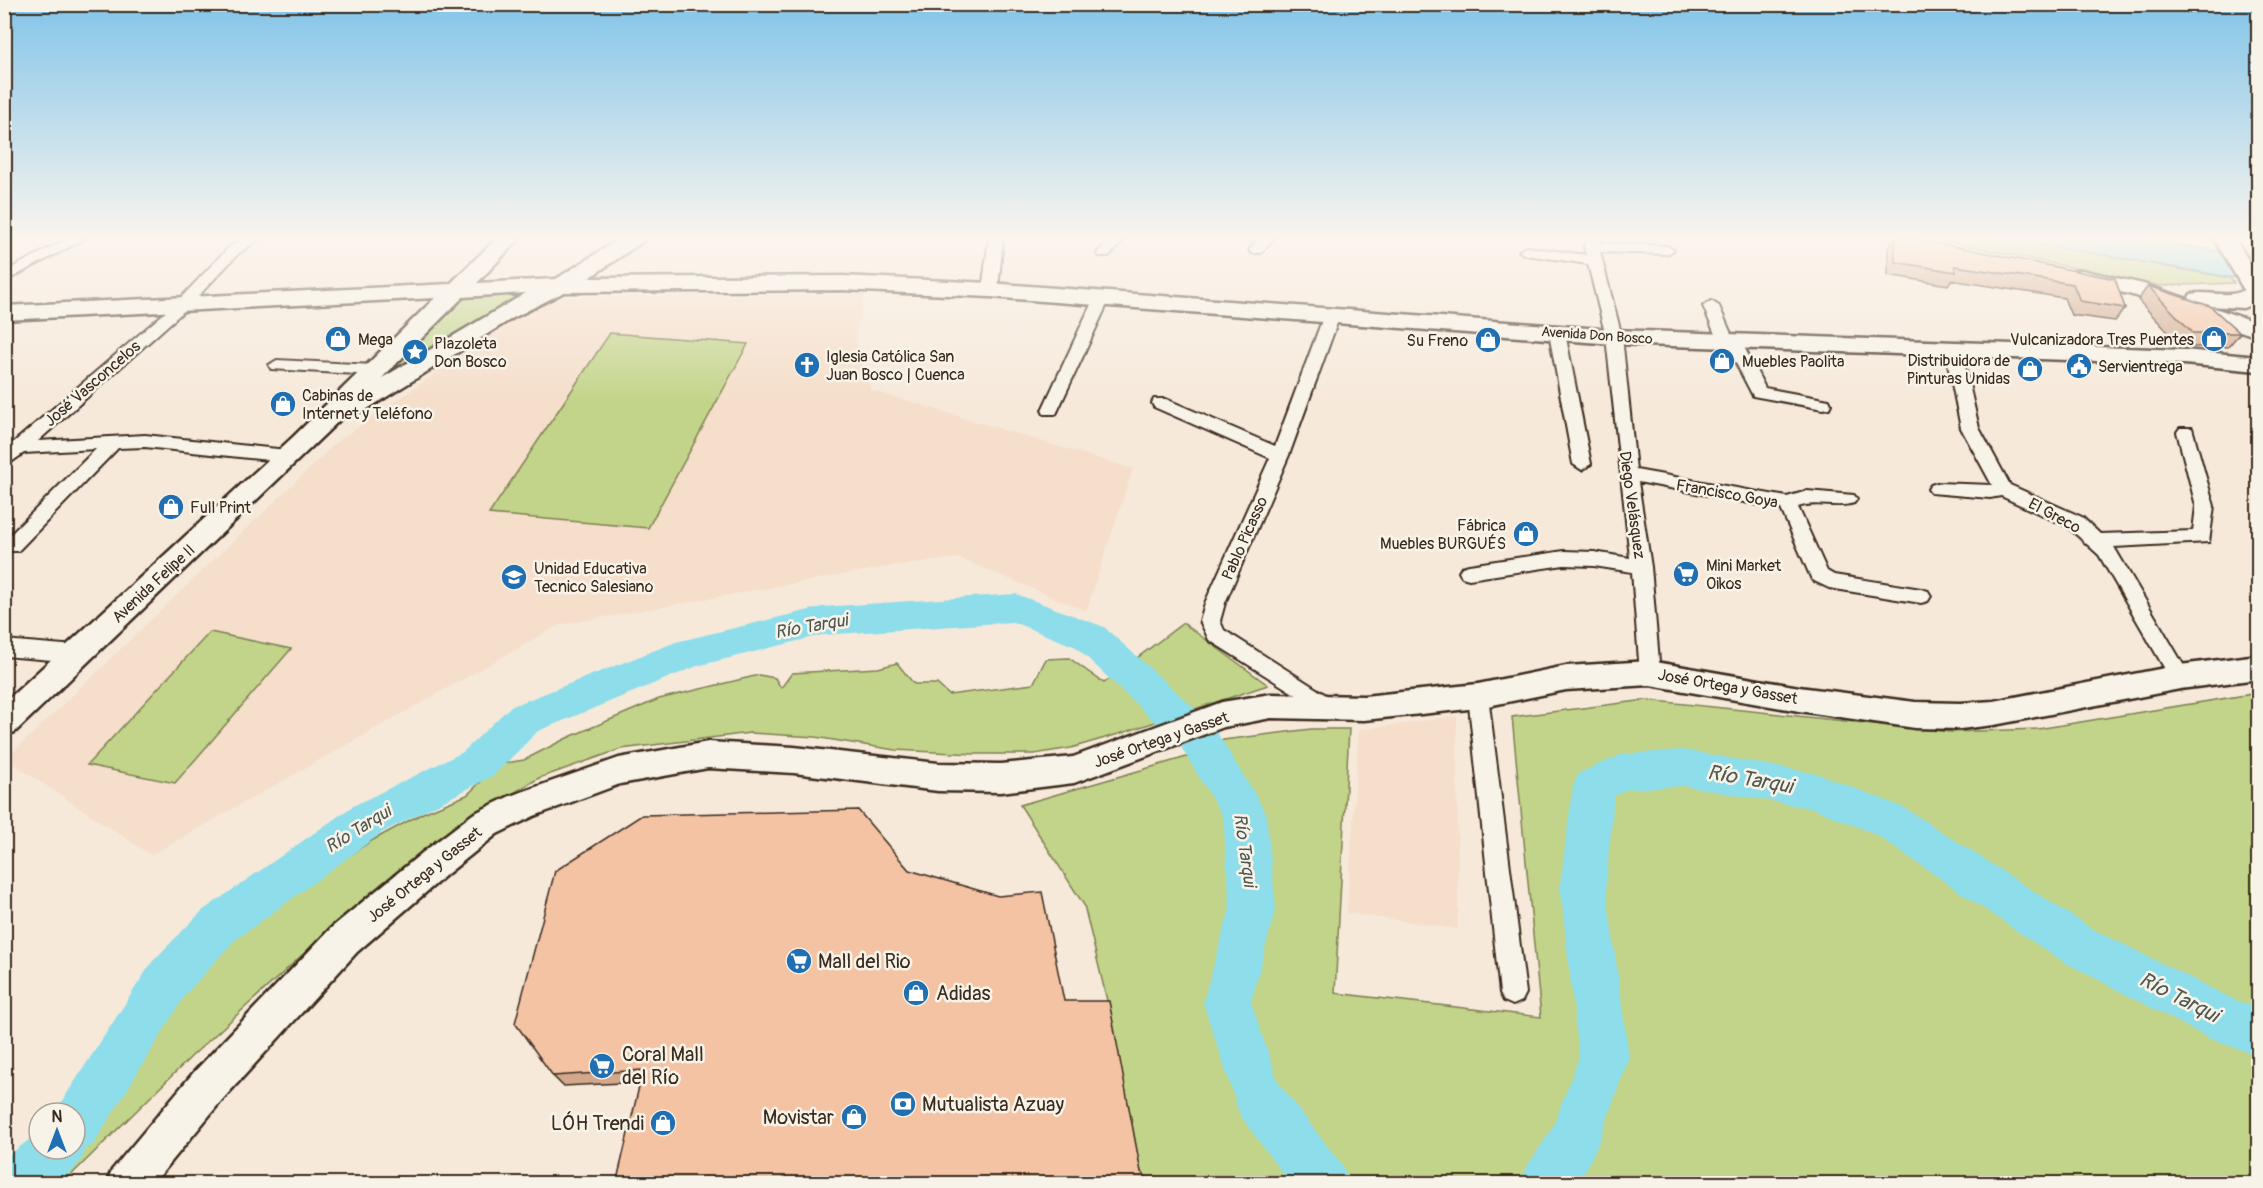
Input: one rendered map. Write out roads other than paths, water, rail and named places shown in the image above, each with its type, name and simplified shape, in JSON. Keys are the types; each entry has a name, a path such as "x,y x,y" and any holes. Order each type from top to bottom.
{"main road":[{"name":"Avenida Don Bosco","path":"4,313 409,293"},
{"name":"Avenida Felipe II","path":"4,723 294,449 451,293"},
{"name":"Avenida Felipe II","path":"294,449 414,368 505,313 545,293"},
{"name":"Avenida Don Bosco","path":"1038,293 1614,337 2184,357 2259,364"},
{"path":"2149,293 2254,329"},
{"path":"2166,293 2234,303 2248,299 2254,293"},
{"path":"2187,305 2235,339 2247,355"},
{"name":"Avenida Don Bosco","path":"2184,357 2247,355"},
{"name":"José Ortega y Gasset","path":"126,1184 208,1086 344,940 485,824 522,806 608,774 708,755 794,760 938,777 1001,778 1074,770 1222,715 1271,706 1364,708 1478,696 1566,678 1650,673 1799,699 1915,715 1960,716 1994,713 2180,677 2259,667"},
{"path":"111,1184 208,1086"},
{"name":"José Ortega y Gasset","path":"104,1184 208,1086"}],"street":[{"name":"José Vasconcelos","path":"8,452 192,293"},
{"name":"Diego Velásquez","path":"1604,293 1614,337 1628,474 1641,567 1650,673"},
{"path":"1050,410 1102,298"},
{"path":"1711,306 1755,398 1823,405"},
{"name":"Pablo Picasso","path":"1330,708 1216,635 1210,621 1215,603 1280,455 1332,315"},
{"path":"1557,333 1582,464"},
{"path":"1937,489 1990,492 2003,489 1970,428 1953,349"},
{"path":"277,364 374,370"},
{"path":"1160,403 1280,455"},
{"path":"2096,541 2202,537 2205,506 2186,432"},
{"path":"8,452 145,441 294,449"},
{"path":"10,546 114,442"},
{"name":"Francisco Goya","path":"1628,474 1788,504 1819,575 1829,581 1921,596"},
{"name":"El Greco","path":"2003,489 2075,522 2106,550 2180,677"},
{"path":"1788,504 1807,496 1848,498"},
{"path":"1469,573 1564,558 1594,559 1641,567"},
{"path":"4,648 76,654"},
{"path":"1478,696 1513,993"}],"waterway":[{"name":"Río Tarqui","path":"87,1108 169,978 218,926 368,819 478,764 524,719 690,653 822,621 1016,608 1090,637 1196,735 1244,814 1253,908 1227,1002 1258,1097 1323,1184"},
{"name":"Río Tarqui","path":"1547,1184 1572,1145 1604,1057 1583,886 1594,786 1623,772 1684,768 1819,792 1890,821 2072,942 2225,1021 2258,1032"},
{"name":"Río Tarqui","path":"15,1184 45,1161"}],"place":[{"name":"Mega","path":"338,339"},
{"name":"Vulcanizadora Tres Puentes","path":"2214,339"},
{"name":"Su Freno","path":"1488,340"},
{"name":"Plazoleta Don Bosco","path":"415,352"},
{"name":"Muebles Paolita","path":"1722,361"},
{"name":"Iglesia Católica San Juan Bosco | Cuenca","path":"807,365"},
{"name":"Servientrega","path":"2079,366"},
{"name":"Distribuidora de Pinturas Unidas","path":"2030,369"},
{"name":"Cabinas de Internet y Teléfono","path":"283,404"},
{"name":"Full Print","path":"171,507"},
{"name":"Fábrica Muebles BURGUÉS","path":"1526,534"},
{"name":"Mini Market Oikos","path":"1686,574"},
{"name":"Unidad Educativa Tecnico Salesiano","path":"514,577"},
{"name":"Mall del Rio","path":"799,961"},
{"name":"Adidas","path":"916,993"},
{"name":"Coral Mall del Río","path":"602,1066"},
{"name":"Mutualista Azuay","path":"903,1104"},
{"name":"Movistar","path":"854,1117"},
{"name":"LÓH Trendi","path":"663,1123"}]}
